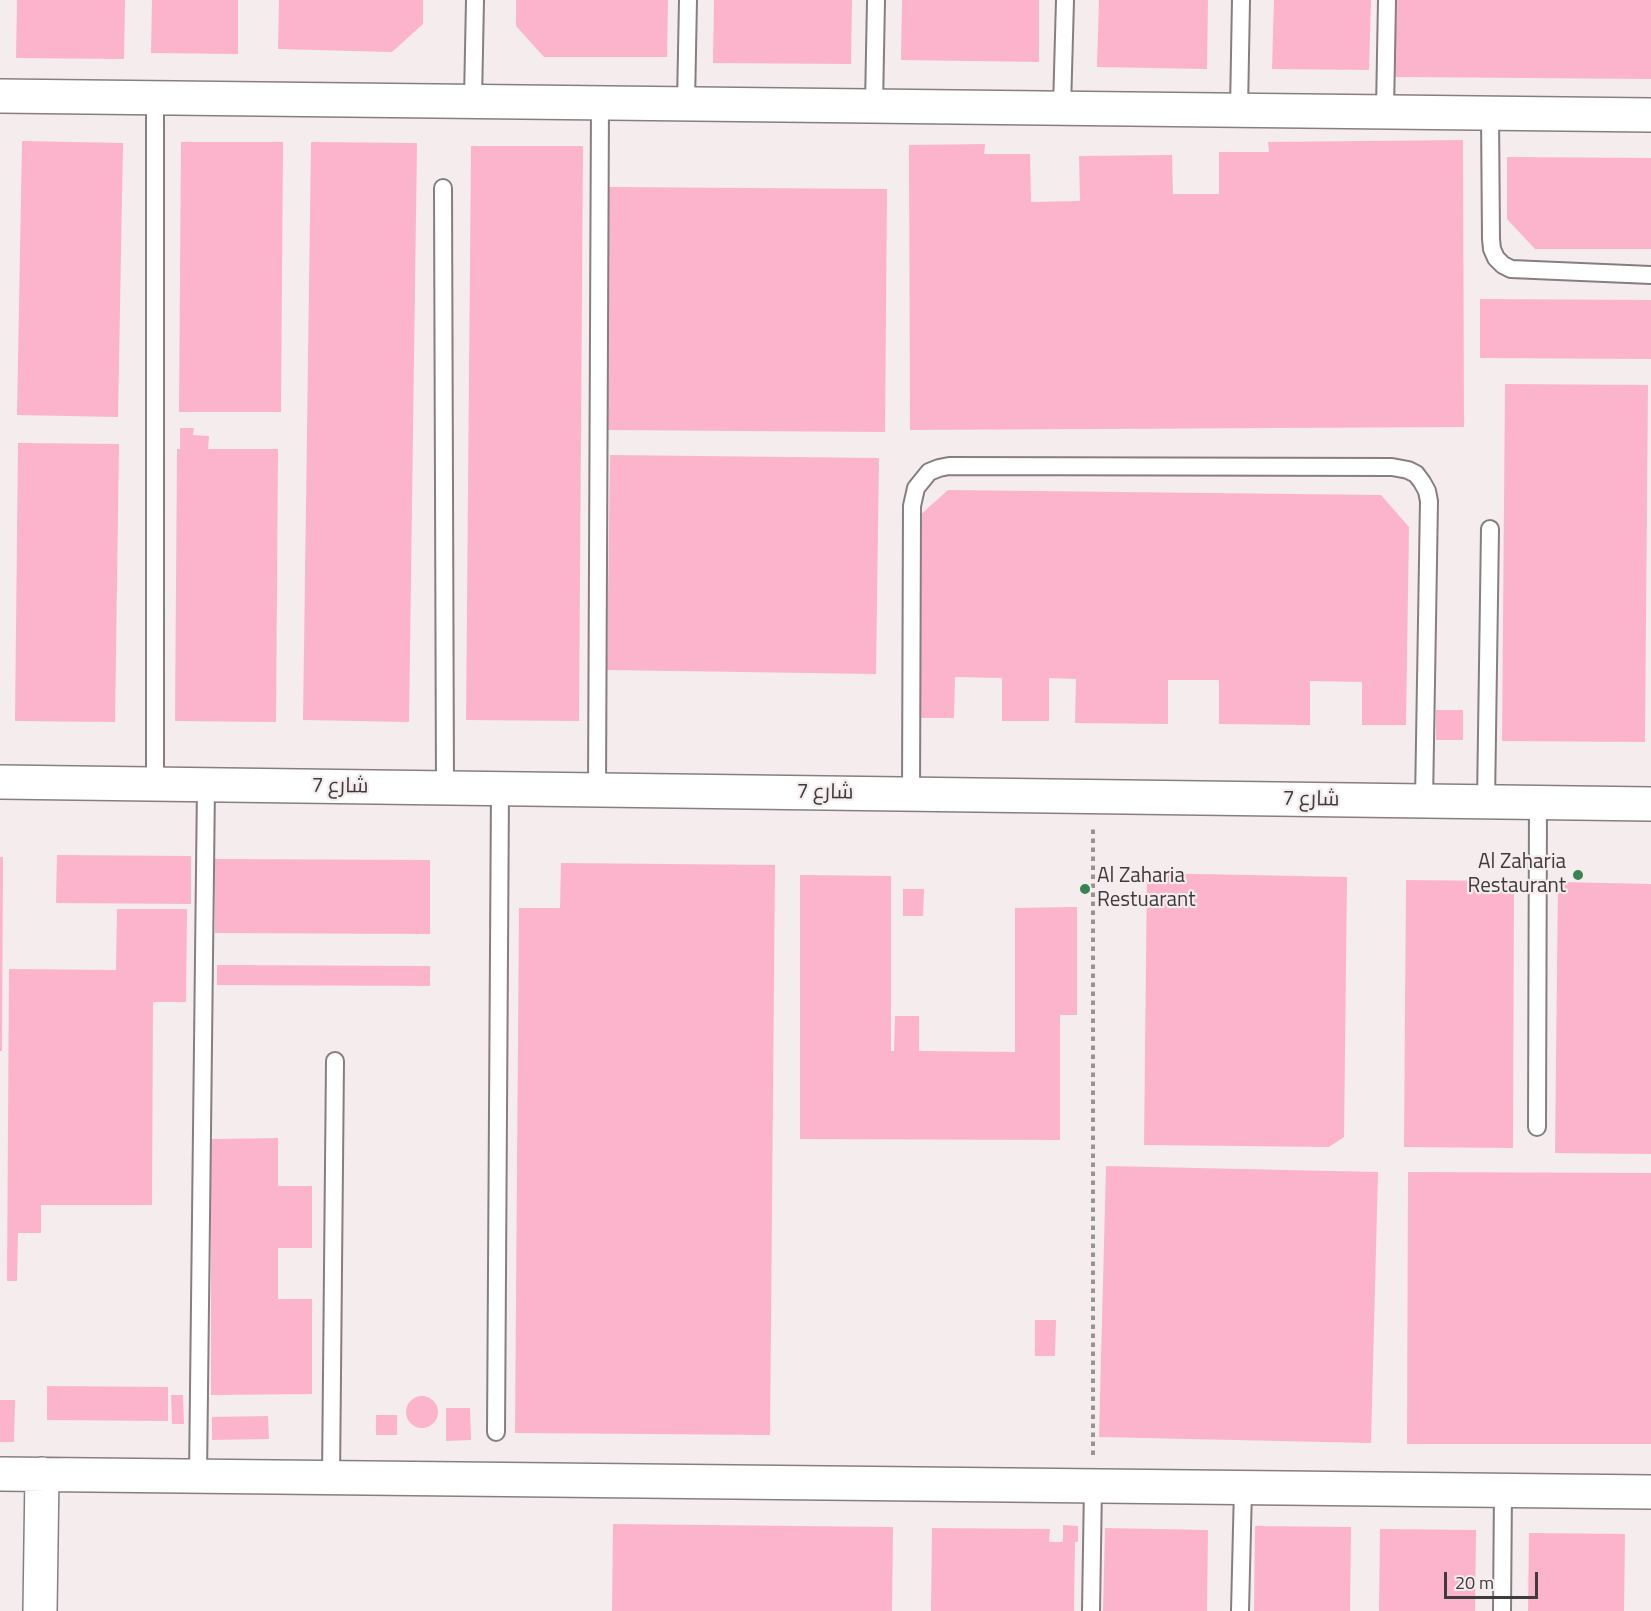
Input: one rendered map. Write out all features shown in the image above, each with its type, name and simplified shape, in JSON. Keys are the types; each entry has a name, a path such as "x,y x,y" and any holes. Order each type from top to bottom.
{"street":[{"path":"0,96 1651,115"},
{"name":"شارع 7","path":"0,782 1651,804"},
{"path":"0,1474 1651,1492"},
{"path":"40,1611 42,1474"}],"lane":[{"path":"473,100 475,0"},
{"path":"686,103 688,0"},
{"path":"874,105 876,0"},
{"path":"1062,108 1065,0"},
{"path":"1239,110 1241,0"},
{"path":"1385,111 1387,0"},
{"path":"155,98 155,784"},
{"path":"597,790 600,102"},
{"path":"1490,113 1491,239 1496,258 1511,269 1651,275"},
{"path":"442,188 445,788"},
{"path":"911,795 912,506 916,488 929,472 950,466 1392,467 1416,474 1427,491 1428,501 1424,801"},
{"path":"1486,802 1490,530"},
{"path":"198,1476 206,785"},
{"path":"496,1432 500,789"},
{"path":"1537,1127 1538,802"},
{"path":"331,1478 335,1061"},
{"path":"1091,1611 1093,1486"},
{"path":"1240,1611 1243,1488"},
{"path":"1502,1611 1503,1491"}],"path":[{"path":"1093,797 1093,1486"}],"building":[{"path":"17,0 125,0 124,59 16,58"},
{"path":"152,0 238,0 238,54 151,53"},
{"path":"279,0 423,0 423,24 392,52 278,49"},
{"path":"516,0 668,0 667,57 544,57 516,26"},
{"path":"714,0 852,0 851,64 713,63"},
{"path":"902,0 1039,0 1039,62 901,60"},
{"path":"1099,0 1208,0 1207,69 1097,67"},
{"path":"1274,0 1371,0 1369,70 1272,69"},
{"path":"1395,0 1651,0 1651,79 1395,77"},
{"path":"1463,140 1464,427 910,430 909,145 985,144 984,154 1030,154 1031,202 1080,201 1079,156 1172,155 1173,194 1219,194 1219,152 1269,152 1268,142"},
{"path":"22,141 123,143 118,417 17,415"},
{"path":"181,142 283,142 281,412 179,412"},
{"path":"311,142 417,143 409,722 303,720"},
{"path":"471,146 583,146 579,721 466,720"},
{"path":"1507,157 1651,158 1651,249 1535,249 1507,219"},
{"path":"609,187 887,189 885,432 607,430"},
{"path":"1480,299 1651,300 1651,359 1480,358"},
{"path":"1505,384 1648,385 1645,742 1502,741"},
{"path":"180,428 194,428 193,435 209,436 208,449 278,449 276,722 175,721 177,449 180,449"},
{"path":"18,443 119,444 115,722 15,721"},
{"path":"610,455 879,458 876,674 607,670"},
{"path":"948,490 1381,495 1409,527 1406,725 1362,725 1362,682 1310,681 1310,725 1219,724 1219,680 1168,680 1168,724 1075,723 1076,679 1049,678 1049,721 1002,721 1002,678 955,677 954,718 916,718 919,516"},
{"path":"1436,710 1463,710 1463,740 1436,740"},
{"path":"57,855 191,856 191,904 56,903"},
{"path":"0,857 3,857 2,1051 0,1051"},
{"path":"215,859 430,860 430,934 215,933"},
{"path":"561,863 775,865 770,1435 515,1433 519,908 560,908"},
{"path":"1147,873 1347,877 1344,1137 1329,1147 1144,1145"},
{"path":"800,875 891,876 891,1051 894,1051 895,1016 919,1016 919,1051 1015,1052 1015,908 1077,907 1077,1015 1060,1015 1060,1140 800,1139"},
{"path":"1406,880 1514,881 1513,1148 1404,1147"},
{"path":"1558,882 1651,884 1651,1154 1555,1153"},
{"path":"903,889 924,889 923,916 903,916"},
{"path":"117,909 187,909 186,1002 153,1002 152,1205 41,1205 41,1233 18,1233 17,1281 7,1281 9,969 116,970"},
{"path":"217,965 430,966 430,986 217,985"},
{"path":"278,1138 278,1186 312,1186 312,1248 278,1248 278,1299 312,1299 312,1394 211,1395 211,1139"},
{"path":"1106,1166 1378,1172 1371,1443 1099,1437"},
{"path":"1408,1172 1651,1173 1651,1444 1407,1444"},
{"path":"1035,1320 1056,1320 1055,1356 1035,1356"},
{"path":"47,1386 168,1387 168,1421 47,1420"},
{"path":"171,1395 183,1395 184,1424 172,1424"},
{"path":"422,1396 433,1401 438,1412 433,1423 422,1428 411,1423 406,1412 411,1401"},
{"path":"0,1400 15,1400 14,1442 0,1442"},
{"path":"446,1408 470,1408 471,1440 446,1441"},
{"path":"376,1415 397,1415 397,1435 376,1435"},
{"path":"268,1416 269,1439 212,1440 212,1417"},
{"path":"613,1524 893,1527 892,1611 612,1611"},
{"path":"1063,1525 1078,1526 1078,1542 1075,1542 1074,1611 931,1611 932,1528 1050,1529 1049,1542 1063,1542"},
{"path":"1255,1526 1351,1527 1350,1611 1254,1611"},
{"path":"1105,1528 1208,1530 1207,1611 1103,1611"},
{"path":"1380,1529 1476,1530 1475,1611 1379,1611"},
{"path":"1529,1533 1625,1534 1624,1611 1528,1611"}],"place":[{"name":"Al Zaharia Restaurant","path":"1578,875"},
{"name":"Al Zaharia Restuarant","path":"1085,889"}]}
